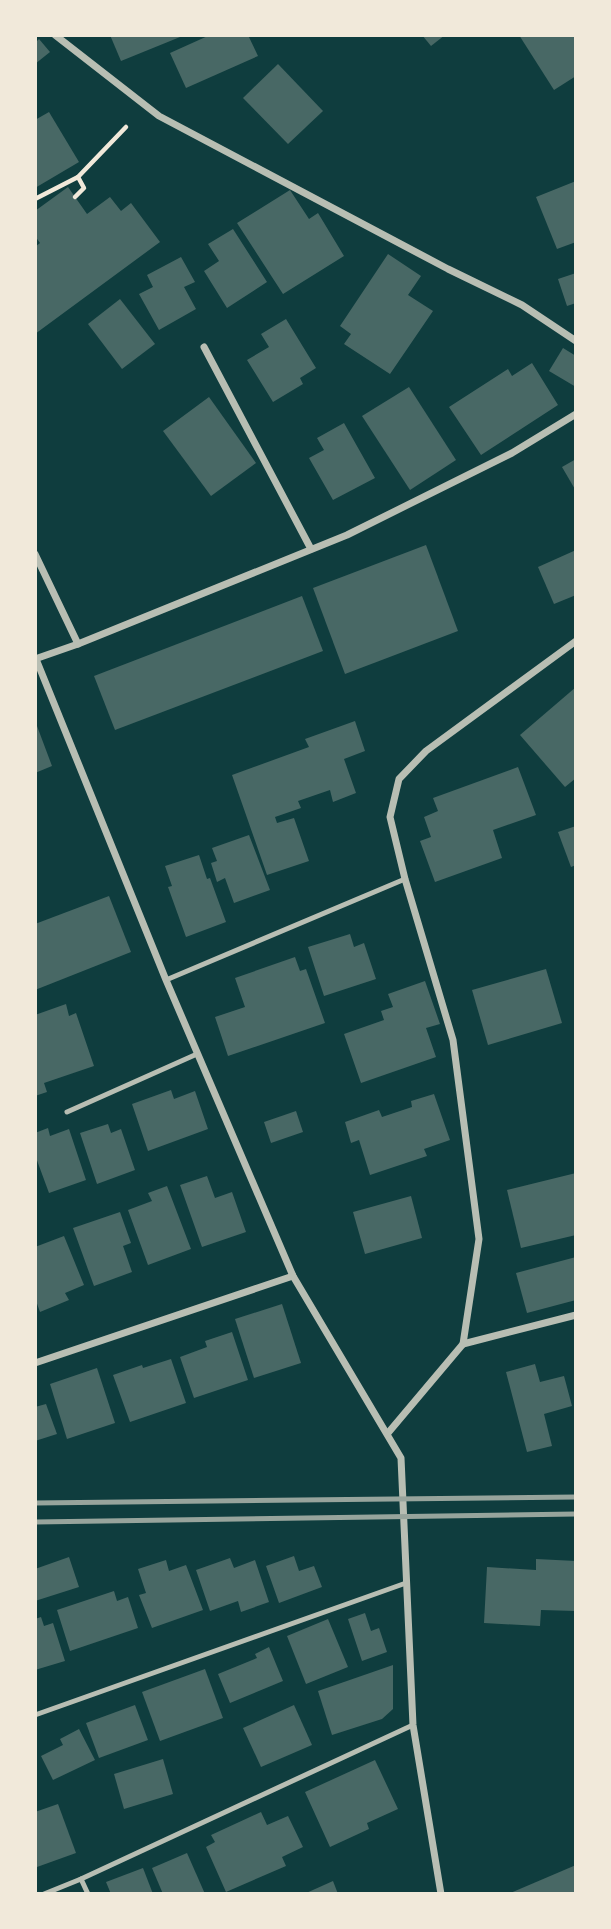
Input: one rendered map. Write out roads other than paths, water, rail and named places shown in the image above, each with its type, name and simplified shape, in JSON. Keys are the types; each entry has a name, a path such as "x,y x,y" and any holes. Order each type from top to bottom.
{"street":[{"path":"55,35 159,116 436,263 522,305 576,341"},
{"path":"204,346 311,549"},
{"path":"440,1894 413,1725 401,1458 293,1276 166,980 35,659 347,535 512,453 576,414"},
{"path":"35,554 78,644"},
{"path":"388,1433 463,1343 479,1239 453,1040 405,879 390,817 399,779 426,751 576,642"},
{"path":"35,1363 293,1276"},
{"path":"463,1343 576,1315"}],"lane":[{"path":"166,980 405,879"},
{"path":"67,1112 197,1054"},
{"path":"35,1715 406,1583"},
{"path":"44,1894 413,1725"},
{"path":"81,1879 88,1894"}],"railway":[{"path":"35,1503 576,1497"},
{"path":"35,1522 576,1514"}]}
